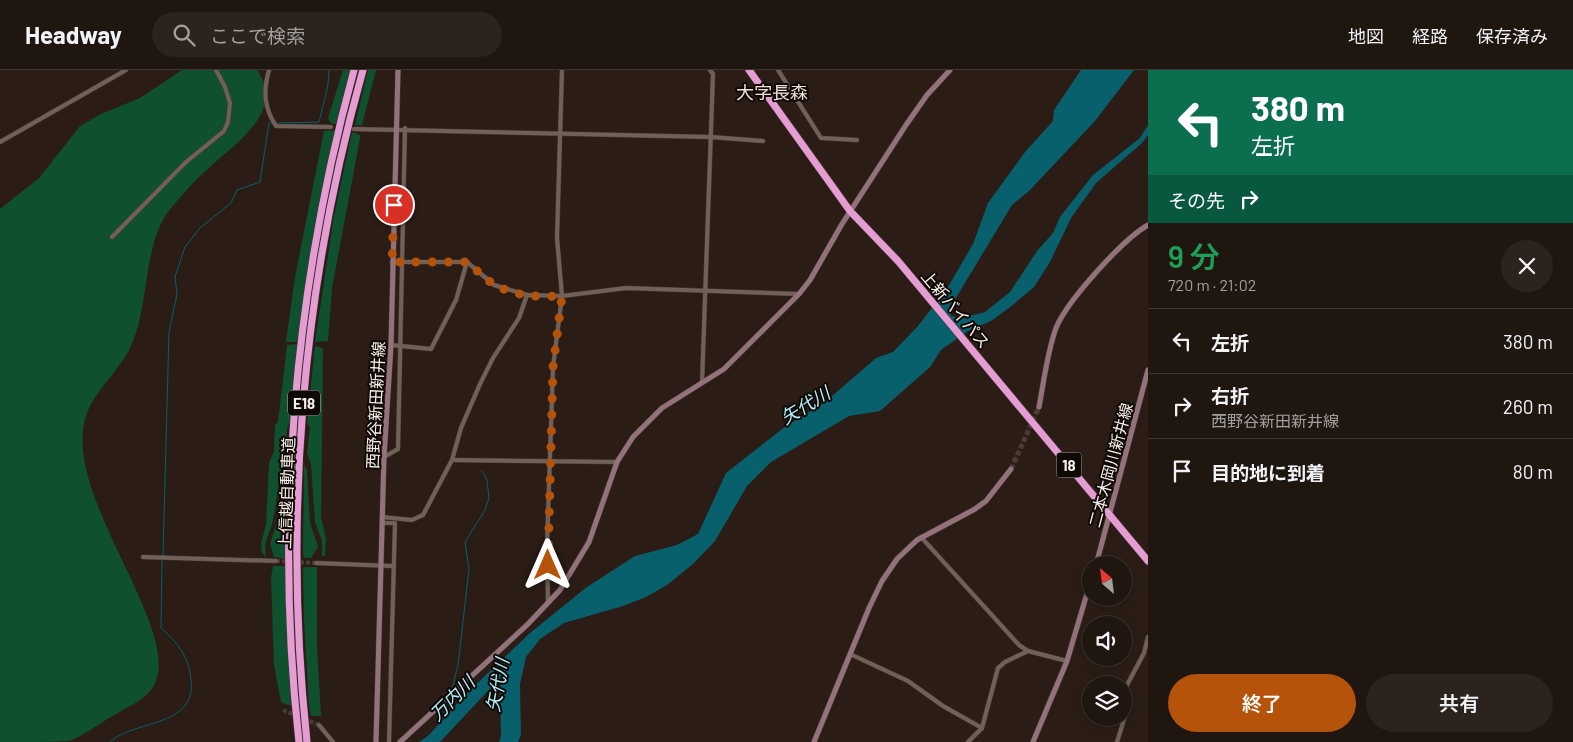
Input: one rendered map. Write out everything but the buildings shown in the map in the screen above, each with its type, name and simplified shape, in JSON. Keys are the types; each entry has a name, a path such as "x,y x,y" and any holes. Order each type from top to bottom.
{"highway":[{"name":"上信越自動車道","path":"298,742 288,592 290,493 298,379 322,208 354,70"},
{"name":"上信越自動車道","path":"307,742 298,592 298,503 303,416 315,306 325,241 342,150 363,70"},
{"name":"上新バイパス","path":"749,70 850,211 898,261 1111,514 1148,561"}],"street":[{"path":"0,142 126,70"},
{"path":"112,237 186,162 224,130 228,122 230,102 216,70"},
{"path":"268,70 266,79 266,110 276,126 331,127"},
{"name":"西野谷新田新井線","path":"376,742 384,457 391,345 398,70"},
{"path":"548,603 549,460 554,342 561,311 562,296 557,238 562,70"},
{"path":"702,383 713,74 710,70"},
{"path":"778,70 821,138 857,140"},
{"path":"400,742 528,624 548,603 571,574 589,542 617,462 633,437 650,418 668,404 724,369 799,294 810,280 850,211 906,125 927,95 950,70"},
{"path":"384,457 398,449 405,128"},
{"path":"354,129 405,128 711,137 763,141"},
{"path":"1039,407 1052,340 1063,315 1100,269 1130,237 1148,225"},
{"path":"392,262 467,262 494,284 527,295 562,296 626,288 799,294"},
{"path":"391,345 431,349 456,300 467,262"},
{"path":"382,520 412,520 424,515 452,460 461,428 480,384 493,358 519,318 527,295"},
{"name":"二本木岡川新井線","path":"1099,556 1148,370"},
{"path":"1141,394 1148,396"},
{"path":"452,460 617,462"},
{"path":"814,742 882,581 897,559 921,537 976,509 1000,487 1011,469"},
{"path":"382,520 395,523 392,566 389,742"},
{"path":"921,537 1008,634 1028,651 1067,662"},
{"path":"142,557 276,562"},
{"path":"316,563 392,566"},
{"path":"1033,742 1067,662 1083,606"},
{"path":"1118,742 1126,713 1127,685 1144,653 1148,637"},
{"path":"968,742 982,728 998,668 1005,662 1028,651"},
{"path":"850,654 908,681 943,706 982,728"},
{"path":"319,725 333,742"}],"green space":[{"path":"182,70 257,70 264,85 266,99 262,112 244,137 190,186 162,222 155,239 141,314 130,348 96,396 87,413 83,446 90,483 105,523 141,602 154,637 159,667 150,691 143,698 88,732 69,741 0,742 0,209 39,178 80,126 101,114 140,98"},
{"path":"343,70 350,70 336,124 331,124 328,118"},
{"path":"368,70 376,70 362,125 355,125"},
{"path":"335,130 317,213 297,342 286,342 295,277 324,131"},
{"path":"352,132 360,135 360,138 332,288 328,341 315,342 334,216"},
{"path":"298,344 291,421 287,429 286,451 273,520 266,542 266,557 262,553 261,543 266,525 269,463 274,451 275,425 278,422 287,345"},
{"path":"315,346 323,348 321,518 326,538 325,556 322,556 322,541 315,522 311,464 307,453 310,427 307,422"},
{"path":"304,464 307,471 310,523 318,547 311,558 304,558 303,552"},
{"path":"286,466 285,559 274,557 270,544 279,515"},
{"path":"273,566 285,566 291,706 281,702 274,665 271,578"},
{"path":"303,567 317,567 317,648 321,716 311,716 309,706"}],"water":[{"path":"1081,70 1134,70 1095,121 1029,191 1012,205 951,306 951,316 962,318 985,312 1010,292 1037,251 1053,233 1060,217 1093,175 1140,138 1148,125 1148,135 1142,143 1096,183 1071,218 1050,262 1034,287 991,321 968,331 941,350 930,367 880,411 849,416 771,462 747,486 715,541 693,564 667,585 646,597 623,606 564,623 540,639 526,657 520,684 521,734 518,742 499,742 501,736 500,678 440,742 419,742 429,735 466,694 530,633 587,587 635,556 677,545 698,534 726,473 786,426 824,403 876,358 893,352 918,326 948,287 973,244 988,203 1025,152 1053,121 1054,110"}],"waterway":[{"path":"277,123 319,122 328,85 329,70"},
{"path":"163,555 169,332 177,294 175,277 185,247 200,228 231,203 237,190 260,182 269,123 273,123"},
{"name":"万内川","path":"451,693 458,665 469,569 465,542 485,510 489,498 487,480 482,471"},
{"path":"110,742 120,735 174,715 184,707 190,696 191,680 188,664 182,651 161,628 162,559"},
{"name":"万内川","path":"441,721 449,699"}],"tunnel":[{"path":"1011,469 1039,407"},
{"path":"276,561 316,563"},
{"path":"283,710 297,716"},
{"path":"304,719 319,725"}],"district":[{"name":"大字長森","path":"772,92"}],"route":[{"path":"394,205 392,262 467,262 479,270 489,281 504,289 531,297 562,296 561,311 554,342 549,460 548,565"}],"water label":[{"name":"矢代川","path":"805,405"},
{"name":"矢代川","path":"497,685"}]}
